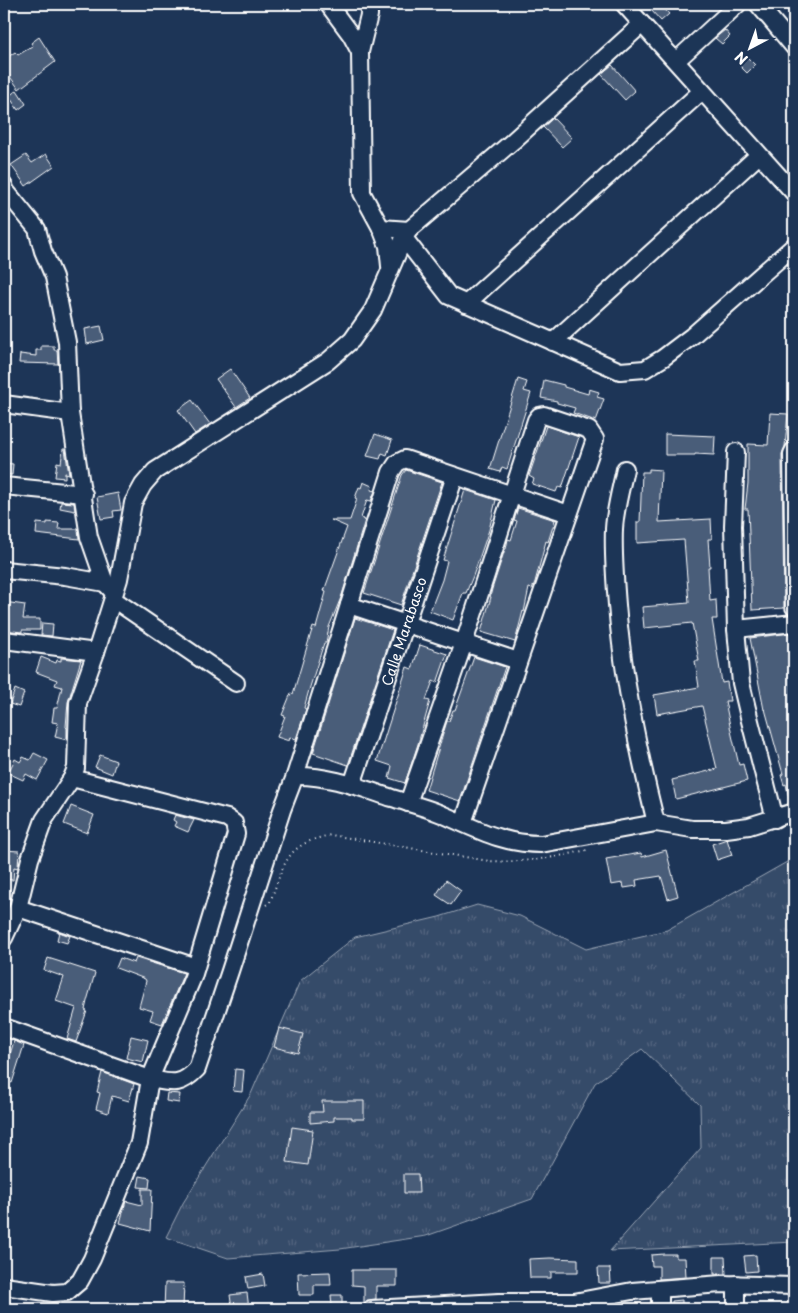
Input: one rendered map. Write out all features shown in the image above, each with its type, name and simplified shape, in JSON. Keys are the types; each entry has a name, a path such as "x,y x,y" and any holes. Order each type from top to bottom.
{"street":[{"path":"328,4 351,35 360,52"},
{"path":"369,4 360,52 362,192 381,228 388,246 390,269"},
{"path":"624,4 794,193"},
{"path":"676,61 738,4"},
{"path":"758,4 794,47"},
{"path":"4,938 18,908 30,859 44,820 72,778 76,768 78,703 96,652 111,592 119,579 133,503 143,485 155,471 328,361 352,340 373,310 406,234 513,141 642,24"},
{"path":"466,304 702,91"},
{"path":"553,342 759,155"},
{"path":"4,186 37,229 54,277 67,342 70,412 84,494 89,537 111,592"},
{"path":"381,228 406,234 449,296 620,371 645,369 664,358 692,336 794,246"},
{"path":"4,404 70,412"},
{"path":"408,803 464,643 536,420 544,414 589,430 595,439 463,823"},
{"path":"794,450 792,454 794,607"},
{"path":"736,452 733,526 736,629 742,683 750,722 775,819"},
{"path":"4,1027 150,1079 174,1084 187,1080 197,1069 295,776 391,472 397,463 405,459 569,514"},
{"path":"625,469 614,529 615,586 619,633 624,678 641,764 656,823"},
{"name":"Calle Marabasco","path":"352,785 455,476"},
{"path":"4,486 84,494"},
{"path":"4,570 66,576 111,592 236,683"},
{"path":"349,605 518,661"},
{"path":"736,629 794,622"},
{"path":"4,640 96,652"},
{"path":"295,776 318,778 352,785 437,812 478,831 524,844 541,844 656,823 692,828 726,829 749,826 794,812"},
{"path":"4,1286 53,1293 67,1292 80,1281 92,1259 139,1143 150,1079 196,967 236,834 234,823 227,818 72,778"},
{"path":"18,908 196,967"},
{"path":"372,1309 574,1306 632,1291 736,1284 794,1286"},
{"path":"736,1284 736,1309"},
{"path":"660,1289 660,1309"}],"path":[{"path":"250,908 257,909 270,902 288,856 295,849 316,838 331,835 452,856 506,862 539,860 592,849"}],"green space":[{"path":"794,858 794,1242 610,1251 701,1148 700,1105 642,1049 595,1083 532,1199 426,1236 340,1249 228,1258 166,1237 183,1203 251,1094 300,981 355,937 439,917 477,905 520,916 586,949 667,930"}],"building":[{"path":"658,4 669,14 661,21 651,10"},
{"path":"725,30 730,36 722,44 715,38"},
{"path":"39,37 55,62 19,89 8,74 4,77 4,60 15,52 18,55 33,46 31,43"},
{"path":"746,56 755,65 747,73 738,64"},
{"path":"612,65 635,91 625,100 601,74"},
{"path":"17,90 26,104 18,110 9,96"},
{"path":"553,118 572,138 562,147 543,127"},
{"path":"46,154 54,166 26,186 11,165 26,155 32,163"},
{"path":"101,326 104,340 87,344 85,329"},
{"path":"41,346 54,346 54,350 57,350 58,364 19,363 20,354 36,356 36,350 41,350"},
{"path":"230,369 250,398 236,407 216,379"},
{"path":"518,379 527,382 524,391 531,393 507,469 502,467 500,472 490,469"},
{"path":"544,380 588,394 589,389 599,392 597,397 604,399 596,421 573,413 575,408 557,403 557,401 541,398"},
{"path":"192,400 210,424 195,434 178,410"},
{"path":"770,413 788,414 785,447 782,454 784,608 752,610 748,509 745,509 748,483 748,444 768,445"},
{"path":"546,426 579,437 562,488 558,487 556,492 532,484 534,479 529,476"},
{"path":"375,434 392,440 387,455 382,453 380,459 367,456"},
{"path":"665,434 715,436 714,455 665,455"},
{"path":"63,449 65,449 69,474 65,473 65,478 55,477 57,462 61,463"},
{"path":"4,463 13,464 12,475 4,474"},
{"path":"649,469 661,470 659,522 711,519 712,539 708,539 710,601 716,600 717,619 712,619 722,683 727,682 730,701 725,701 731,731 739,765 743,764 747,781 676,799 672,780 717,769 702,706 657,714 654,695 699,687 695,661 699,661 692,623 644,628 642,607 689,603 684,540 637,543 637,522 640,522 642,472 649,472"},
{"path":"406,470 442,482 401,605 364,593 402,475"},
{"path":"363,482 372,486 371,490 375,491 371,501 367,500 361,518 365,520 342,595 329,627 326,643 324,643 309,690 304,708 306,709 296,739 290,737 289,741 277,737 285,716 282,715 291,693 293,694 313,627 316,628 326,592 324,591 347,527 331,520 350,520 357,499 355,498"},
{"path":"465,490 496,500 489,530 473,576 466,593 463,593 453,620 430,611 442,580 447,561 443,560"},
{"path":"118,493 121,510 113,511 114,517 101,519 97,497"},
{"path":"61,502 74,503 75,511 60,508"},
{"path":"518,508 555,520 548,542 546,541 535,582 532,589 529,588 515,642 481,632 508,539 511,540 517,521 514,520"},
{"path":"47,522 59,523 58,529 78,529 79,539 36,534 37,523 47,524"},
{"path":"4,602 25,605 23,619 40,619 40,630 22,630 22,632 4,630"},
{"path":"355,618 393,630 348,765 313,753"},
{"path":"42,623 53,624 52,636 41,635"},
{"path":"791,633 794,664 794,802 790,803 764,710 750,638"},
{"path":"420,645 447,654 437,683 433,681 426,700 430,701 405,783 389,778 392,766 377,761 407,667 412,669"},
{"path":"41,657 56,663 57,660 61,661 61,658 81,660 68,702 67,740 55,737 58,723 52,722 54,708 57,708 62,687 55,685 57,680 36,672"},
{"path":"474,657 505,667 460,801 426,790 447,721 449,721 453,710 455,710"},
{"path":"15,689 24,693 19,707 10,704"},
{"path":"34,753 48,760 37,780 26,774 23,780 8,773 15,759 20,762 23,757 30,760"},
{"path":"100,755 116,761 112,774 95,767"},
{"path":"71,806 94,815 87,833 64,824"},
{"path":"175,815 194,820 188,832 174,826 176,822 173,820"},
{"path":"727,839 732,855 717,860 712,844"},
{"path":"4,850 19,851 18,868 14,867 13,880 4,879"},
{"path":"666,850 678,896 668,899 661,876 636,880 637,886 624,888 623,883 611,885 606,859 641,853 642,857"},
{"path":"446,880 461,891 451,905 436,895"},
{"path":"59,932 70,936 67,943 57,940"},
{"path":"48,958 95,973 85,1010 87,1011 76,1042 67,1039 76,1008 56,1001 64,977 44,970"},
{"path":"120,958 134,963 136,958 184,973 162,1024 150,1020 153,1011 139,1007 146,981 116,968"},
{"path":"279,1028 303,1034 298,1053 274,1047"},
{"path":"131,1036 148,1040 143,1062 126,1058"},
{"path":"14,1041 24,1045 12,1083 4,1080 4,1074"},
{"path":"235,1069 244,1070 242,1092 233,1091"},
{"path":"102,1072 134,1084 129,1101 112,1096 108,1113 96,1109 100,1093 97,1092"},
{"path":"167,1093 180,1094 179,1103 166,1101"},
{"path":"322,1101 364,1101 364,1119 334,1117 334,1121 310,1123 310,1112 323,1112"},
{"path":"292,1127 313,1130 308,1165 287,1162"},
{"path":"404,1174 418,1174 419,1193 404,1193"},
{"path":"140,1176 150,1178 149,1188 138,1187"},
{"path":"142,1189 152,1189 150,1231 120,1223 126,1201 142,1205"},
{"path":"676,1254 676,1258 685,1258 686,1277 659,1279 659,1266 652,1266 651,1255"},
{"path":"756,1255 757,1271 746,1272 744,1256"},
{"path":"714,1257 725,1257 726,1274 714,1274"},
{"path":"529,1259 578,1259 578,1272 551,1272 551,1278 530,1278"},
{"path":"598,1268 610,1268 611,1283 599,1283"},
{"path":"352,1270 397,1270 397,1286 376,1286 376,1299 367,1300 364,1304 364,1286 352,1285"},
{"path":"330,1272 331,1285 314,1285 314,1295 299,1295 298,1273"},
{"path":"263,1274 265,1286 248,1289 246,1277"},
{"path":"165,1283 184,1283 183,1309 164,1309"},
{"path":"247,1293 249,1309 232,1309 230,1295"},
{"path":"331,1295 342,1295 342,1306 332,1306"},
{"path":"682,1300 682,1309 672,1309 672,1301"}]}
